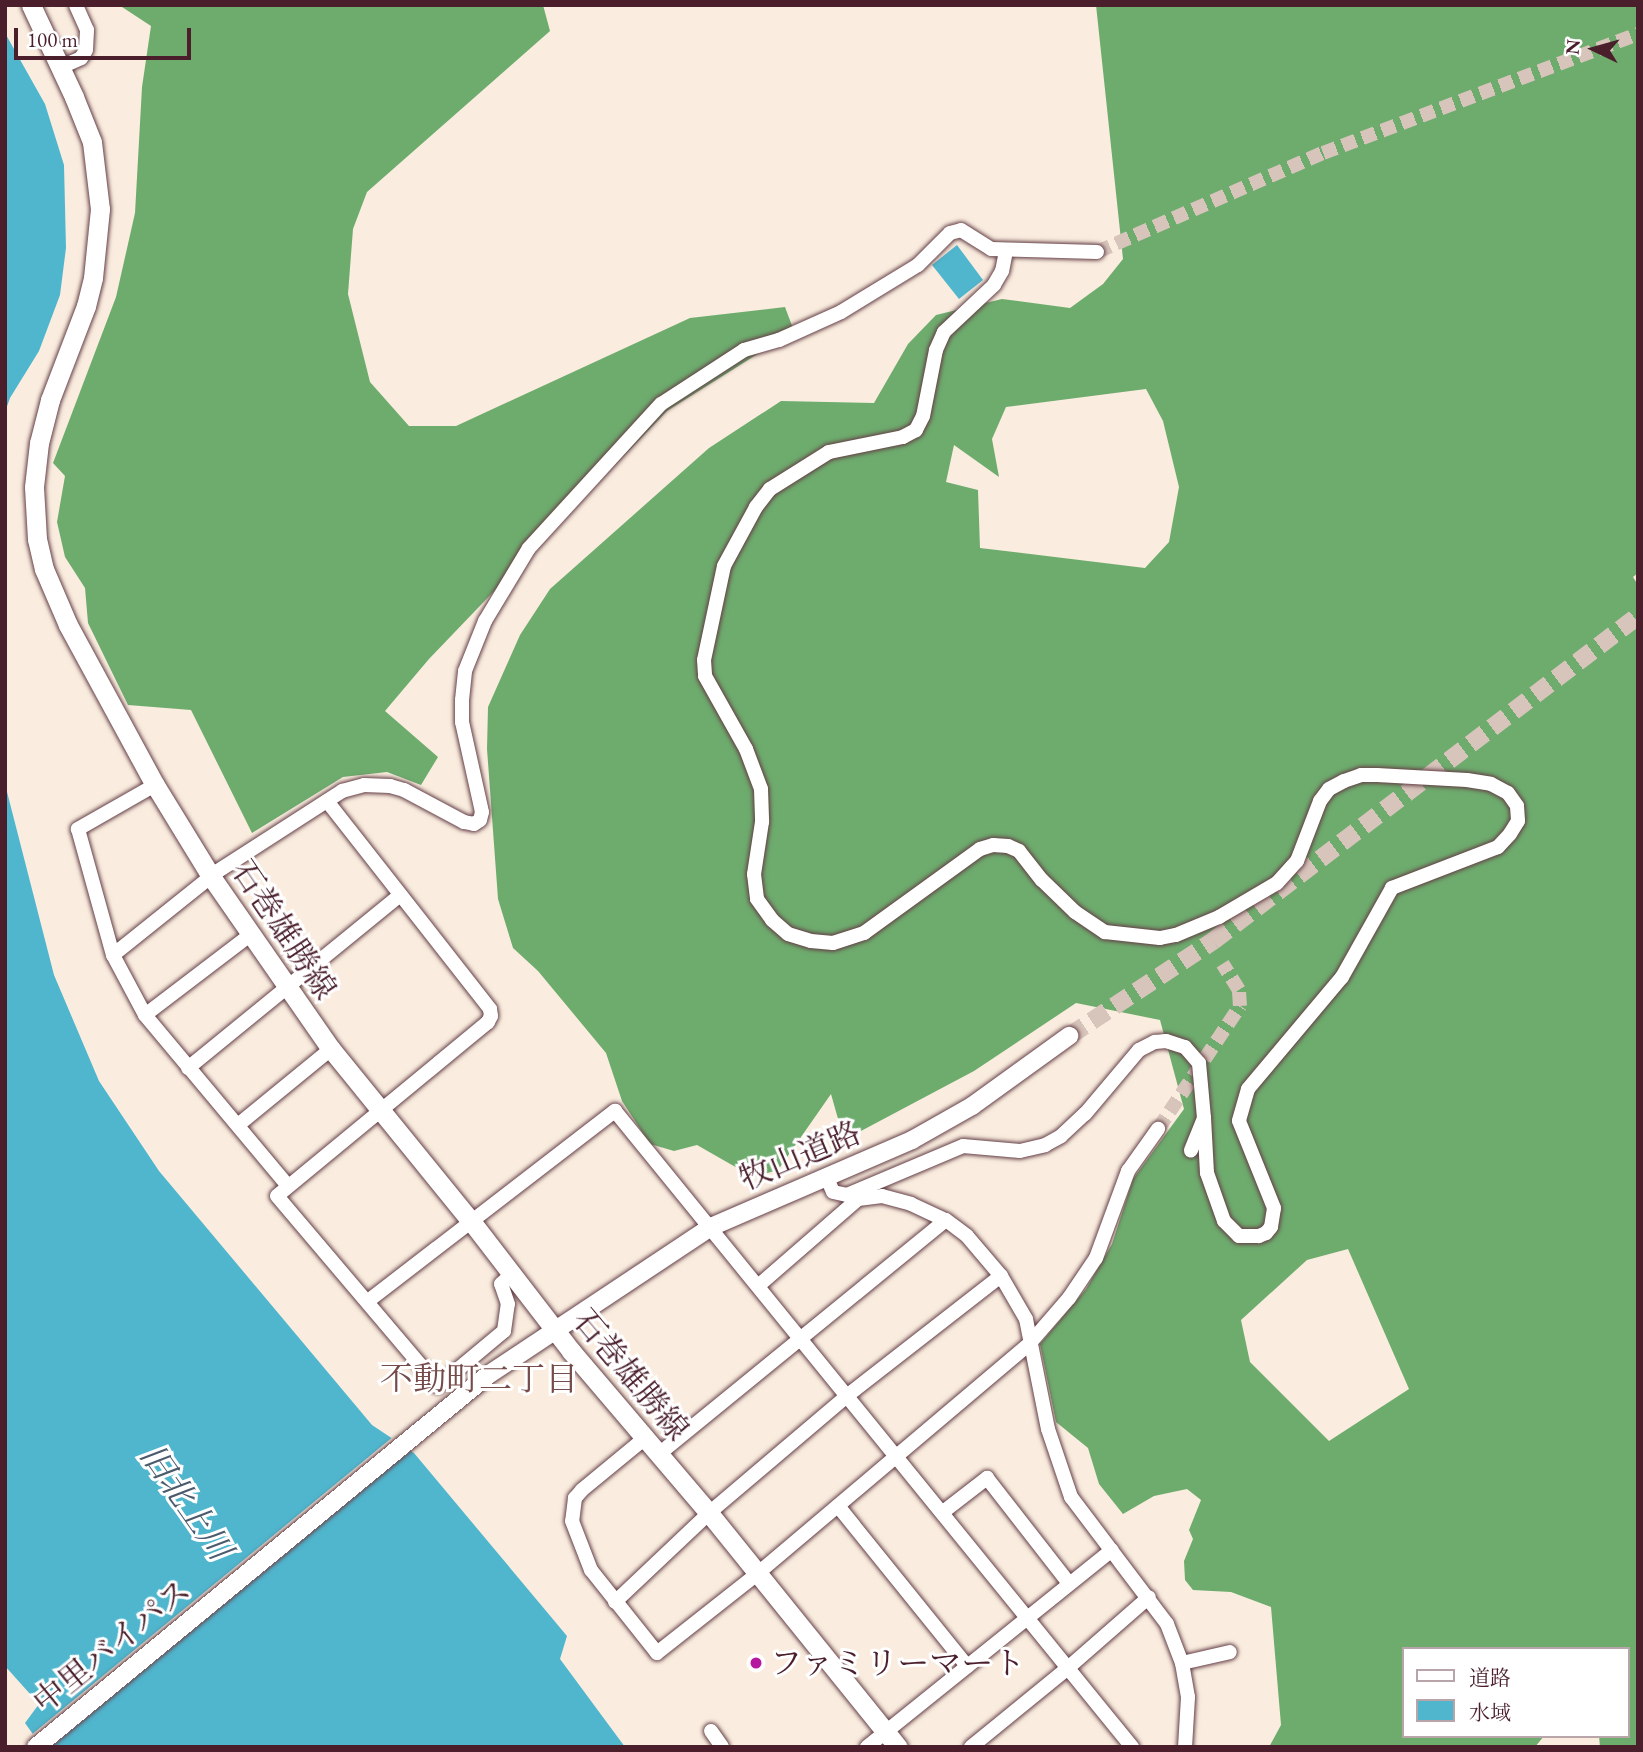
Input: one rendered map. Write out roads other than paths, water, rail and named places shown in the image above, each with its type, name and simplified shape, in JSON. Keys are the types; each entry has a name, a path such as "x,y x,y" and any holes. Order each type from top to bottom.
{"main road":[{"name":"石巻雄勝線","path":"31,5 61,67 92,142 100,209 93,278 86,306 50,400 39,443 34,488 37,539 44,569 68,625 155,785 212,878 287,990 331,1049 471,1221 554,1331 709,1513 892,1739"}],"street":[{"path":"61,67 81,58 86,50 87,30 76,5"},
{"path":"113,955 212,878 342,791 364,785 390,786 404,790 464,822 474,824 480,820 482,812 462,722 462,699 465,671 485,621 529,548 661,404 744,350 779,340 841,312 918,265 950,233 961,230 990,250 1097,253"},
{"path":"826,1176 833,1192 847,1195 963,1146 1020,1151 1045,1145 1061,1136 1085,1114 1139,1050 1155,1042 1177,1043 1199,1063 1207,1173 1224,1221 1239,1236 1266,1233 1271,1227 1274,1208 1238,1121 1248,1089 1342,977 1392,888 1497,847 1518,821 1517,806 1508,793 1491,785 1467,780 1361,775 1329,789 1320,801 1297,861 1277,883 1219,918 1176,935 1160,938 1105,932 1075,912 1041,880 1019,851 1008,846 993,845 980,849 864,933 833,943 811,941 788,934 772,920 757,899 754,874 762,822 761,789 746,749 705,676 704,660 724,566 756,507 770,489 829,452 903,437 916,429 923,416 936,350 944,332 994,285 1002,271 1006,251"},
{"path":"155,785 78,829 113,955 145,1015 287,1185"},
{"path":"327,801 490,1009 491,1016 488,1022 276,1196 438,1386 504,1331 508,1304 501,1284 512,1274"},
{"path":"188,1068 287,990 400,895"},
{"path":"145,1015 250,935"},
{"name":"牧山道路","path":"554,1331 711,1227 912,1140 972,1106 1069,1036"},
{"path":"238,1125 331,1049"},
{"path":"368,1301 614,1111 1028,1615 1126,1744"},
{"path":"1191,1150 1204,1118"},
{"path":"645,1438 582,1490 571,1511 572,1521 591,1570 657,1653 757,1574 1030,1343 1069,1298 1096,1258 1128,1171 1158,1129"},
{"path":"758,1286 858,1199 882,1196 920,1207 946,1220 967,1236 1002,1276 1026,1319 1048,1429 1071,1497 1081,1514 1112,1549 1167,1624 1182,1663 1188,1697 1185,1747"},
{"path":"659,1454 946,1220"},
{"path":"615,1602 709,1513 848,1395 1002,1276"},
{"name":"中里バイパス","path":"36,1747 488,1374 554,1331"},
{"path":"943,1512 987,1478 1068,1582"},
{"path":"838,1506 967,1665"},
{"path":"867,1747 892,1739 967,1665 1112,1549"},
{"path":"971,1747 1149,1597"},
{"path":"1182,1663 1230,1652"},
{"path":"711,1731 722,1747"}],"water":[{"path":"5,33 45,104 64,165 66,248 60,295 39,351 10,398 5,412"},
{"path":"957,245 983,280 959,299 932,265"},
{"name":"旧北上川","path":"5,784 54,975 99,1081 159,1171 372,1425 414,1453 567,1636 560,1659 625,1747 42,1747 25,1723 39,1704 5,1666"}],"tunnel":[{"path":"1097,252 1323,153 1638,34"},
{"path":"1069,1036 1213,941 1638,616"},
{"path":"1158,1129 1240,1006 1239,990 1223,964"}],"place":[{"name":"ファミリーマート","path":"756,1663"}],"district":[{"name":"不動町二丁目","path":"479,1379"}]}
